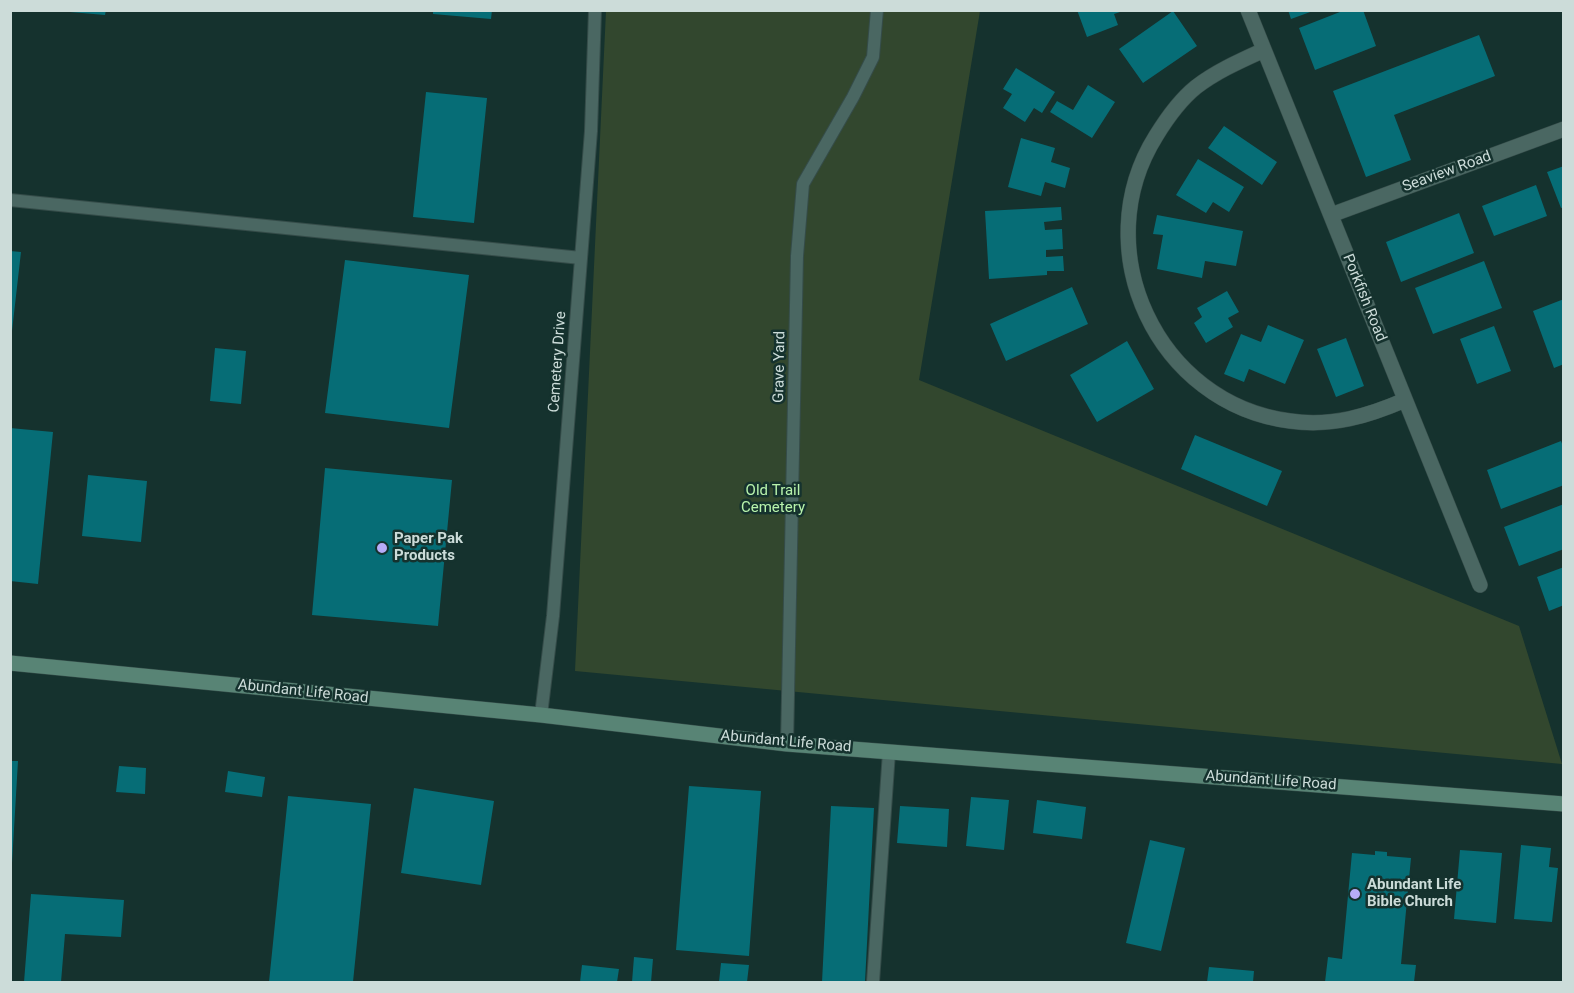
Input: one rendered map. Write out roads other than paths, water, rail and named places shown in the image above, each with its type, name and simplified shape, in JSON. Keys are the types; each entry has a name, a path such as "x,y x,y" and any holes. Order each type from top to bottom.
{"street":[{"name":"Porkfish Road","path":"1248,10 1480,585"},
{"path":"1264,51 1228,66 1195,88 1167,117 1146,150 1133,188 1127,227 1130,267 1141,305 1160,340 1185,370 1216,394 1252,412 1290,421 1330,422 1369,415 1405,400"},
{"name":"Seaview Road","path":"1331,215 1563,129"},
{"name":"Abundant Life Road","path":"10,663 541,716 787,744 1563,804"}],"lane":[{"name":"Cemetery Drive","path":"541,716 553,616 591,131 596,10"},
{"name":"Grave Yard","path":"787,744 797,256 803,184 854,97 873,57 877,10"},
{"path":"10,200 581,258"},
{"path":"873,982 889,752"}],"place":[{"name":"Paper Pak Products","path":"382,548"},
{"name":"Abundant Life Bible Church","path":"1355,894"}],"park label":[{"name":"Old Trail Cemetery","path":"773,500"}]}
